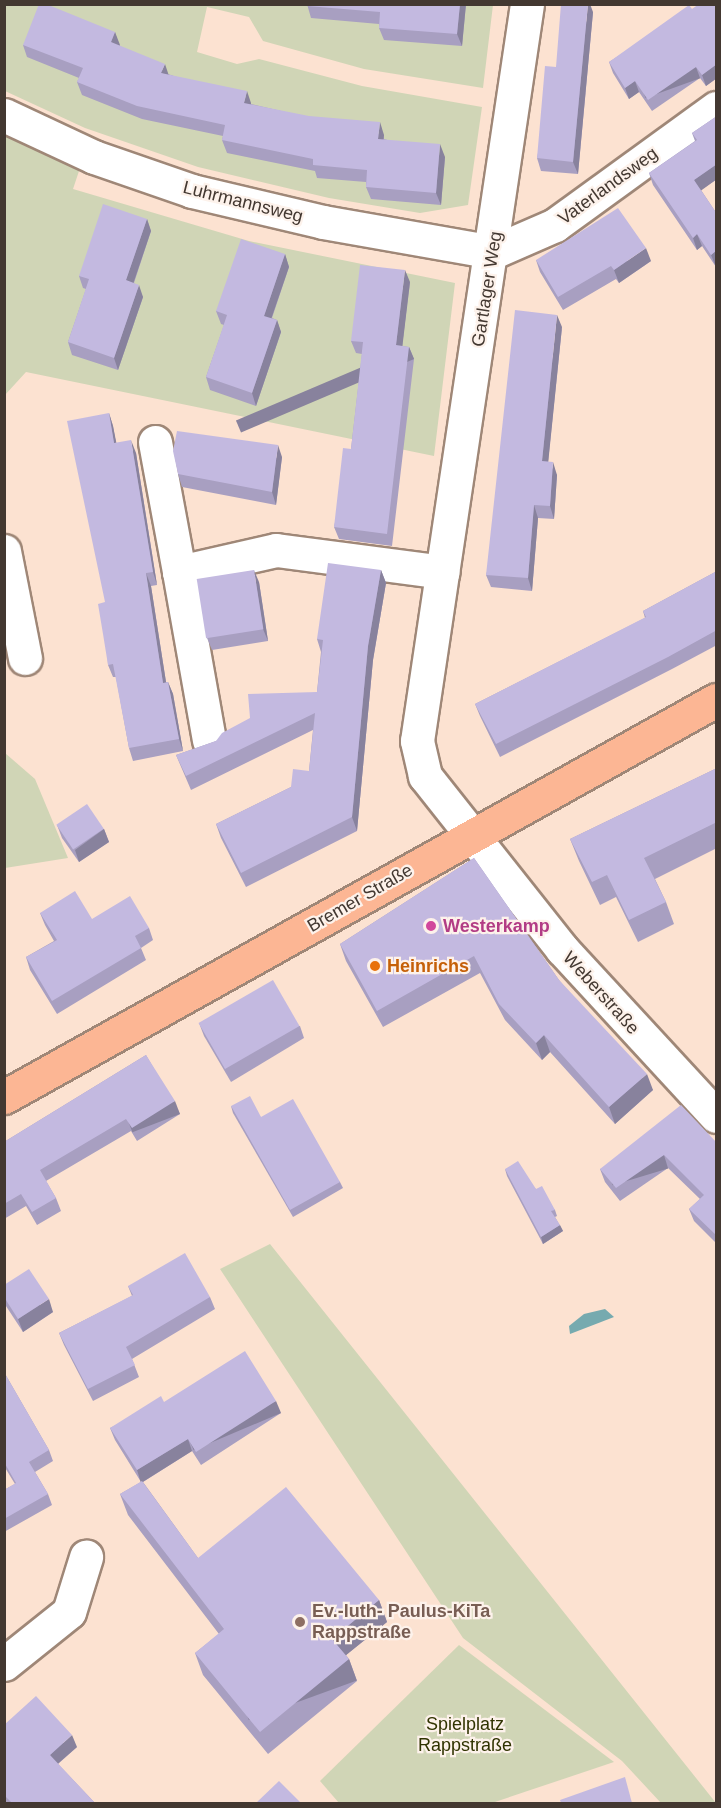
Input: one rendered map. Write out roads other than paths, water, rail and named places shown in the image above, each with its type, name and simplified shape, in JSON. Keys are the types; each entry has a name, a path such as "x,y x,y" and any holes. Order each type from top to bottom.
{"main road":[{"name":"Bremer Straße","path":"4,1097 471,834 717,700"}],"street":[{"name":"Gartlager Weg","path":"471,834 425,776 417,741 493,252 527,4"},
{"name":"Vaterlandsweg","path":"493,252 555,225 717,108"},
{"name":"Luhrmannsweg","path":"4,115 93,157 192,191 322,222 493,252"},
{"path":"154,442 209,740"},
{"path":"179,572 276,550 442,572"},
{"path":"4,551 25,658"},
{"name":"Weberstraße","path":"471,834 583,973 717,1116"},
{"path":"4,1664 69,1612 86,1557"}],"water":[{"path":"605,1309 614,1317 570,1334 569,1326 584,1314"}],"place":[{"name":"Westerkamp","path":"431,926"},
{"name":"Heinrichs","path":"375,966"},
{"name":"Ev.-luth- Paulus-KiTa Rappstraße","path":"300,1622"}],"park label":[{"name":"Spielplatz Rappstraße","path":"465,1735"}]}
